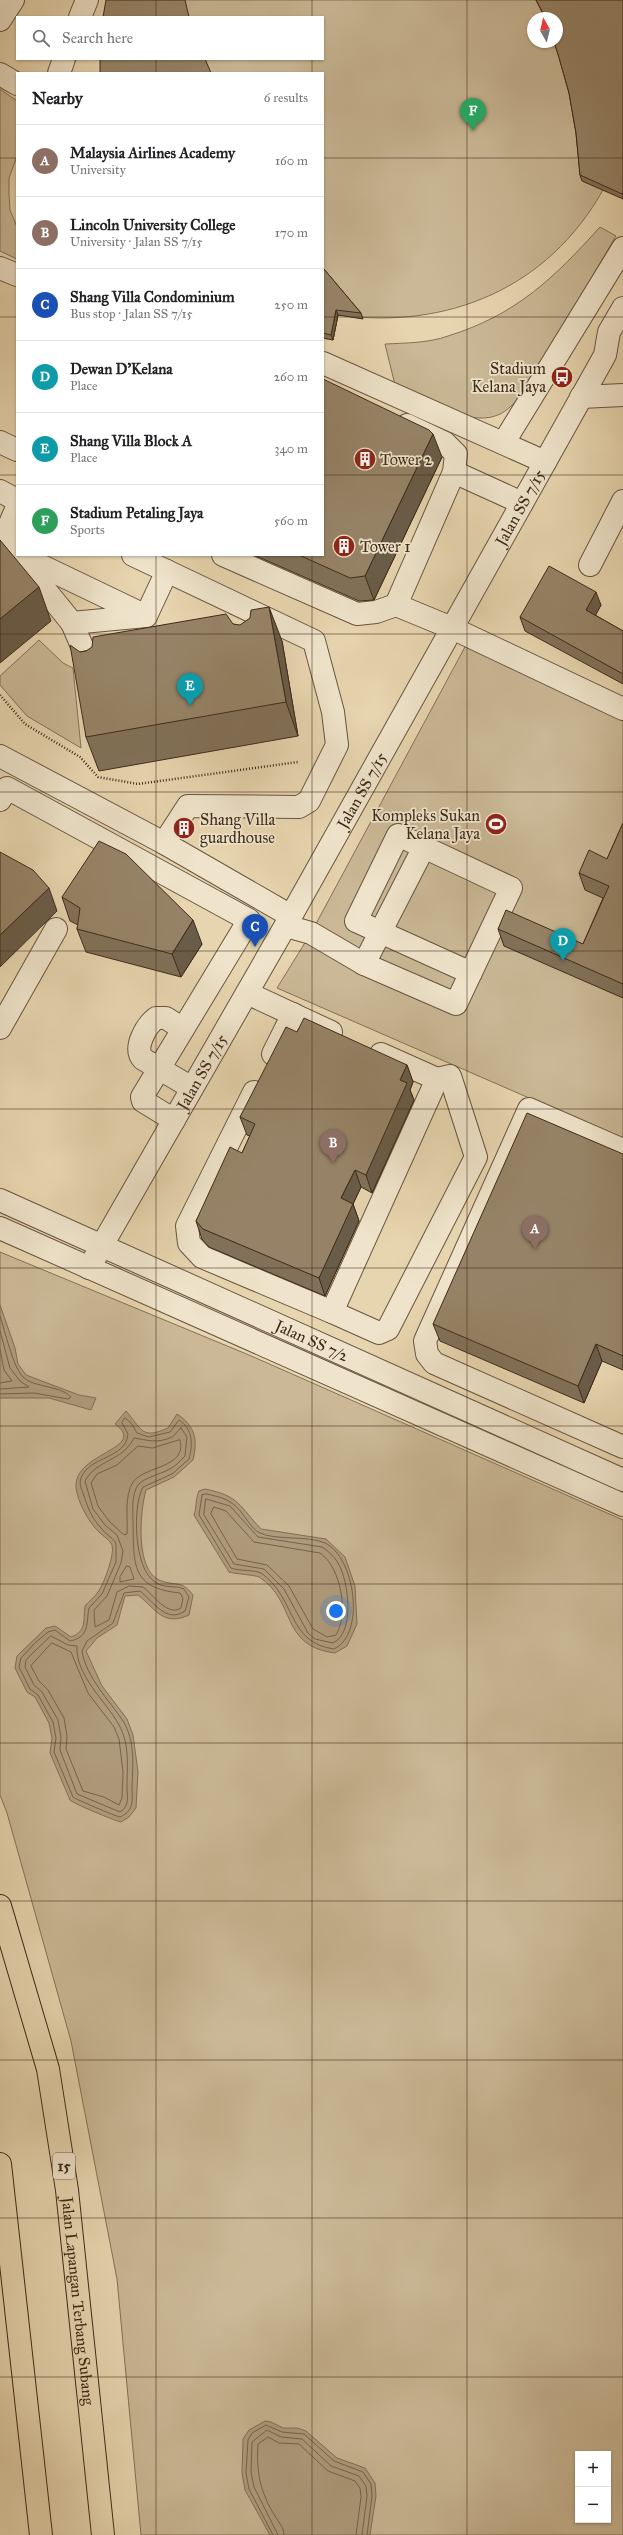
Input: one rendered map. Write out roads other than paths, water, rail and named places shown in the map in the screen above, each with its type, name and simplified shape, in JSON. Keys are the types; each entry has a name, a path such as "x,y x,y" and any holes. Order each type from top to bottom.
{"main road":[{"name":"Jalan Lapangan Terbang Subang","path":"0,1906 15,1950 49,2076 67,2190 103,2535"},
{"path":"0,2164 41,2535"},
{"path":"29,2424 29,2535"}],"street":[{"path":"0,20 13,0"},
{"path":"59,72 64,60"},
{"path":"70,60 73,72"},
{"path":"0,74 16,83"},
{"path":"504,442 623,248"},
{"path":"0,268 16,275"},
{"name":"Jalan SS 7/15","path":"89,1268 288,921 582,397 614,355 609,332 623,308"},
{"path":"614,355 623,342"},
{"path":"324,363 504,442 545,462"},
{"path":"582,397 623,395"},
{"path":"388,416 445,443 456,454 454,472 396,605"},
{"path":"0,442 16,450"},
{"path":"454,472 522,503"},
{"path":"0,491 16,499"},
{"path":"590,565 623,501"},
{"path":"16,509 4,538 16,553"},
{"path":"19,556 72,623 94,674"},
{"path":"21,556 146,616"},
{"path":"135,556 248,608 314,641 332,712 337,745 309,801 299,807 188,806 164,843"},
{"path":"225,556 357,614 376,612 396,605 452,628 623,709"},
{"path":"146,616 167,571"},
{"path":"248,608 250,631"},
{"path":"72,623 146,616"},
{"path":"0,756 164,843 288,921 364,964 456,1004 471,973 511,888 398,835 356,921 471,973"},
{"path":"0,800 7,788 249,920 159,1069 142,1100 174,1120"},
{"path":"364,964 424,847"},
{"path":"0,1028 56,930"},
{"path":"247,993 293,1014 358,1044 437,1080 450,1076 476,1157 388,1329 379,1333 202,1257 189,1243 187,1226 293,1014"},
{"path":"184,1028 163,1017 153,1020 139,1045 139,1052 142,1059 192,1088"},
{"path":"332,1312 437,1080"},
{"path":"623,1150 529,1109 425,1341 427,1354 434,1363 623,1447"},
{"name":"Jalan SS 7/2","path":"0,1200 623,1480"},
{"name":"Jalan SS 7/2","path":"0,1228 623,1505"}],"water":[{"path":"0,1305 15,1348 18,1364 26,1375 79,1395 96,1398 91,1410 49,1398 0,1398"},
{"path":"126,1411 139,1427 147,1433 168,1428 177,1414 188,1423 191,1428 194,1434 195,1446 193,1460 174,1477 146,1490 141,1525 143,1552 146,1564 151,1574 159,1580 181,1585 189,1590 193,1595 189,1615 173,1619 166,1618 155,1611 138,1595 125,1596 117,1625 97,1638 86,1651 102,1686 127,1719 133,1735 138,1772 136,1808 129,1817 121,1822 94,1812 70,1800 50,1753 52,1738 49,1723 35,1697 27,1692 15,1668 17,1656 46,1628 55,1626 71,1637 80,1632 83,1625 85,1606 97,1594 103,1583 112,1555 112,1545 95,1528 88,1517 81,1505 76,1487 78,1475 86,1466 96,1458 117,1446 123,1439 123,1432 115,1424"},
{"path":"205,1489 225,1495 238,1503 261,1529 326,1539 345,1557 355,1586 357,1624 347,1646 335,1653 317,1649 305,1642 296,1632 279,1598 271,1587 259,1577 229,1572 194,1515 199,1491"},
{"path":"265,2421 271,2422 283,2428 297,2428 306,2431 337,2458 365,2468 375,2483 376,2496 370,2535 270,2535 245,2490 242,2473 243,2439 249,2430"}],"place":[{"name":"Stadium Petaling Jaya","path":"473,131"},
{"name":"Stadium Kelana Jaya","path":"562,377"},
{"name":"Tower 2","path":"365,459"},
{"name":"Tower 1","path":"344,546"},
{"name":"Shang Villa Block A","path":"190,706"},
{"name":"Kompleks Sukan Kelana Jaya","path":"496,824"},
{"name":"Shang Villa guardhouse","path":"184,828"},
{"name":"Shang Villa Condominium","path":"255,947"},
{"name":"Dewan D'Kelana","path":"563,961"},
{"name":"Lincoln University College","path":"333,1163"},
{"name":"Malaysia Airlines Academy","path":"535,1249"}]}
